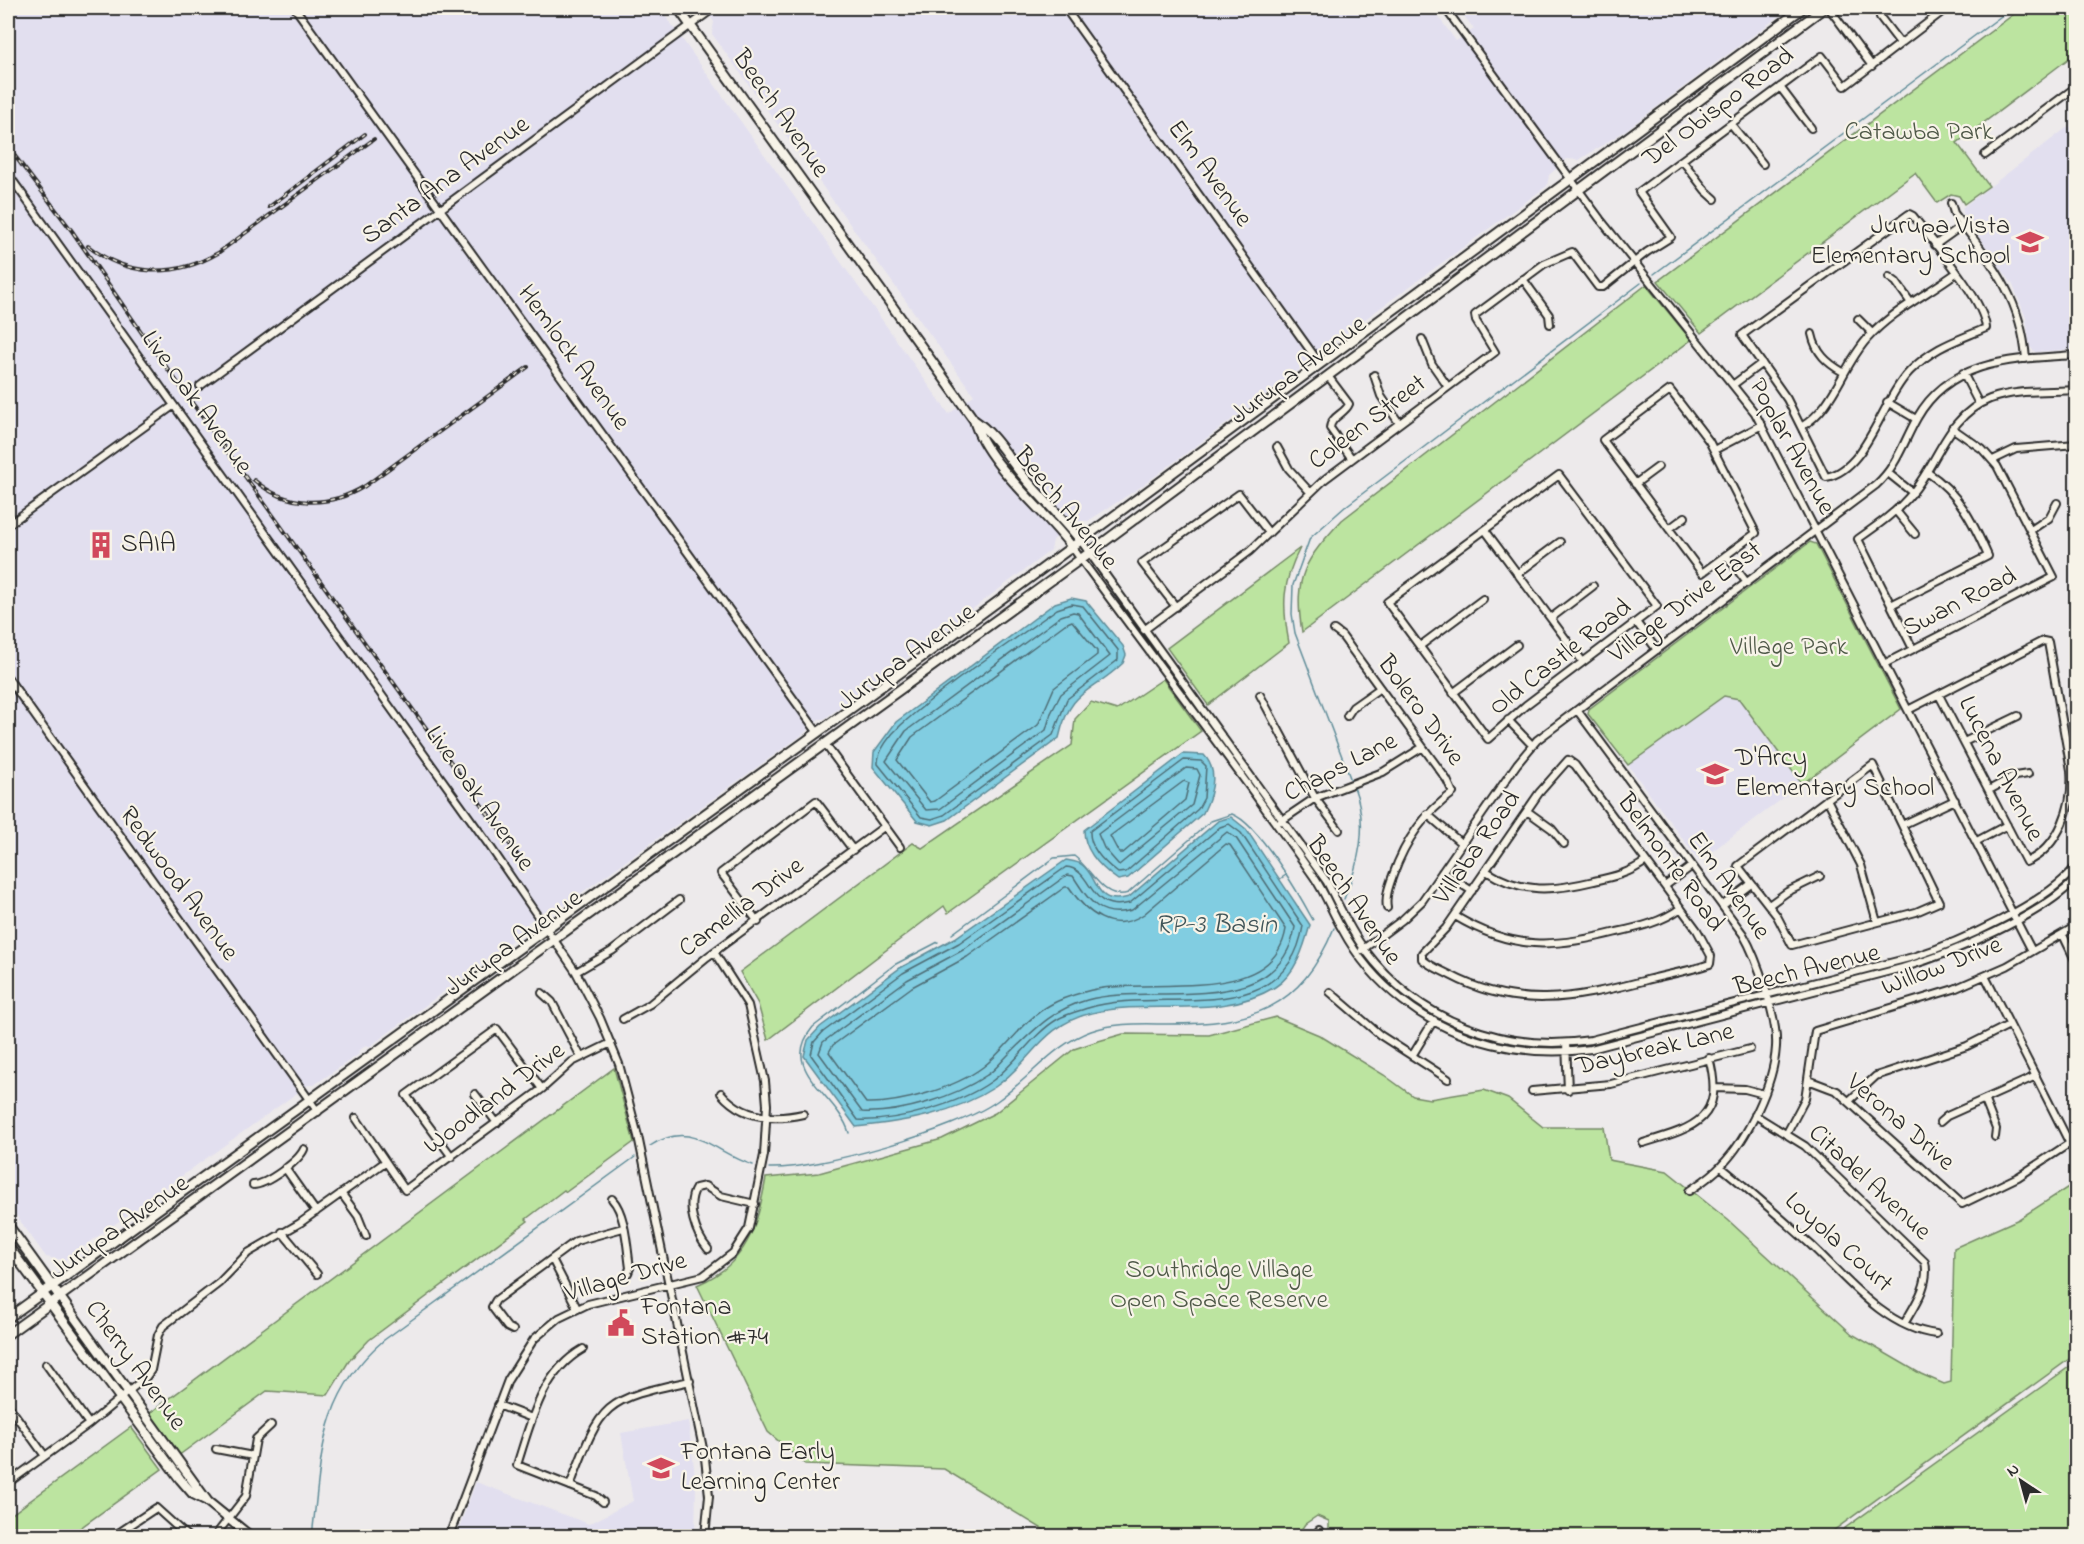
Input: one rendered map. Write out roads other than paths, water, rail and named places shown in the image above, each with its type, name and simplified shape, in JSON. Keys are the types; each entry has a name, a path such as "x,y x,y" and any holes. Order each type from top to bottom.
{"main road":[{"name":"Beech Avenue","path":"678,8 974,420 978,434 1008,475 1048,515 1072,547"},
{"name":"Jurupa Avenue","path":"8,1318 818,733 1803,8"},
{"name":"Jurupa Avenue","path":"8,1334 1089,553 1826,8"},
{"name":"Beech Avenue","path":"974,420 986,428 1024,478 1057,510 1081,541"},
{"name":"Cherry Avenue","path":"8,1225 208,1502 250,1536"},
{"name":"Cherry Avenue","path":"8,1246 180,1479 193,1494 208,1502"}],"street":[{"name":"Hemlock Avenue","path":"295,8 818,733"},
{"name":"Santa Ana Avenue","path":"200,386 714,8"},
{"name":"Elm Avenue","path":"1065,8 1320,364"},
{"name":"Poplar Avenue","path":"1445,8 1579,190 1634,262 1734,384 1762,425 2032,951"},
{"path":"1826,8 1872,66 1946,8"},
{"path":"1881,17 1900,43"},
{"name":"Del Obispo Road","path":"1634,262 1671,237 1639,192 1822,56 1845,86 1872,66"},
{"path":"1780,87 1811,128"},
{"path":"1985,155 2076,90"},
{"path":"1731,124 1763,164"},
{"path":"1682,160 1705,190 1715,199"},
{"name":"Live Oak Avenue","path":"8,174 489,845 576,972 611,1043 638,1136 708,1477 709,1506 705,1536"},
{"path":"1951,204 2010,292 2021,324 2026,359"},
{"path":"1909,214 1935,245 1979,306 1986,328 1948,342 1923,359 1900,382 1887,402 1863,451 1834,475 1826,477 1787,399 1742,335 1909,214"},
{"path":"1935,245 1963,225"},
{"name":"Coleen Street","path":"1144,630 1245,555 1310,492 1495,352 1476,321 1475,315 1544,264 1572,252 1598,288 1604,287 1634,262"},
{"path":"1802,427 1825,408 1843,372 1872,333 1956,273"},
{"path":"1889,278 1896,282 1911,303"},
{"path":"1523,279 1549,315 1550,324"},
{"path":"1858,319 1872,333"},
{"path":"1812,334 1816,347 1824,358 1843,372"},
{"path":"1422,339 1432,364 1448,387"},
{"name":"Village Drive East","path":"1357,954 1413,911 1532,745 1816,531 1888,473 1901,452 1916,419 1937,392 1963,372 1992,362 2076,355"},
{"path":"1734,384 1762,363"},
{"path":"1963,372 1979,404"},
{"path":"1374,375 1381,396 1399,423"},
{"path":"1328,376 1348,404 1332,420 1330,428 1352,459"},
{"path":"1670,390 1714,450 1756,533 1702,573 1635,484 1603,440 1670,390"},
{"path":"1913,649 1858,539 1896,511 1913,493 1952,428 1962,416 1979,404 2004,395 2076,392"},
{"path":"1887,402 1916,419"},
{"path":"8,525 173,406"},
{"path":"1714,450 1762,425"},
{"path":"1952,428 1982,449 1993,460 2031,530 2049,518 2057,503"},
{"path":"1993,460 2011,450 2076,444"},
{"path":"1276,447 1295,476 1310,492"},
{"path":"1635,484 1658,467"},
{"path":"1891,606 1988,556 1958,498 1943,483 1927,472"},
{"path":"1888,473 1913,493"},
{"name":"Old Castle Road","path":"1453,693 1488,739 1508,720 1658,606 1559,475 1485,530"},
{"path":"1176,608 1142,563 1239,494 1269,533"},
{"path":"1896,511 1915,534"},
{"path":"1669,529 1685,517"},
{"path":"1517,645 1453,693 1388,602 1485,530 1583,662"},
{"name":"Swan Road","path":"1884,664 2054,577 2031,530"},
{"name":"Beech Avenue","path":"1081,541 1327,882 1364,949 1401,989 1437,1014 1474,1031 1528,1042 1566,1043 1607,1036 1932,951 2012,912 2049,891 2076,866"},
{"path":"1517,574 1560,542"},
{"name":"Beech Avenue","path":"1072,547 1322,889 1357,954 1389,990 1433,1021 1473,1039 1497,1046 1565,1052 1614,1044 1934,959 2045,904 2076,879"},
{"path":"1726,555 1747,583"},
{"path":"1551,618 1593,586"},
{"path":"1419,646 1483,599"},
{"path":"1636,622 1656,650"},
{"name":"Bolero Drive","path":"1334,630 1342,636 1380,688 1453,793 1427,814 1408,840 1386,899 1387,908"},
{"name":"Lucena Avenue","path":"2047,641 2050,646 2072,787 2068,807 2059,829 2045,848 2026,862 1939,695 2047,641"},
{"name":"Redwood Avenue","path":"8,678 318,1112"},
{"path":"1347,716 1353,707 1380,688"},
{"path":"1260,695 1315,798 1339,830"},
{"path":"1908,710 1939,695"},
{"name":"Elm Avenue","path":"1577,710 1722,906 1752,951 1768,1003 1776,1048 1764,1094 1735,1150 1721,1167 1689,1191"},
{"path":"1964,742 2018,716"},
{"path":"1508,720 1532,745"},
{"path":"825,744 900,847"},
{"name":"Chaps Lane","path":"1276,825 1315,798 1393,767 1423,747"},
{"name":"Villaba Road","path":"1422,959 1424,951 1455,916 1527,811 1552,777 1568,760"},
{"name":"Belmonte Road","path":"1422,959 1455,978 1483,989 1516,997 1545,999 1598,992 1710,964 1711,956 1706,944 1681,908 1575,765 1568,760"},
{"path":"1873,765 1939,902 1792,945 1782,923 1738,866 1827,799 1873,765"},
{"path":"1989,790 2015,776 2028,774"},
{"path":"1827,799 1861,865 1877,922"},
{"path":"1902,825 1955,800"},
{"path":"758,922 721,873 816,801 853,850"},
{"path":"1527,811 1552,829 1564,844"},
{"path":"1427,814 1462,844"},
{"path":"1977,841 2007,825"},
{"name":"Camellia Drive","path":"623,1019 650,1005 714,952 758,922 885,826"},
{"path":"1486,871 1514,886 1549,890 1623,874 1646,861"},
{"path":"1665,886 1692,866"},
{"path":"1442,872 1472,891"},
{"path":"1769,905 1787,892 1820,876"},
{"path":"1722,906 1751,884"},
{"path":"576,972 612,951 679,900"},
{"path":"1455,916 1504,939 1528,944 1557,945 1649,924 1664,919 1681,908"},
{"name":"Willow Drive","path":"1808,1080 1815,1031 1931,997 1985,976 2076,926"},
{"path":"2063,935 2076,962"},
{"name":"Village Drive","path":"449,1536 508,1380 527,1348 550,1324 577,1308 594,1302 670,1286 703,1276 729,1258 749,1228 763,1163 767,1117 764,1069 751,1013 743,995 714,952"},
{"path":"1985,976 2076,1156"},
{"path":"1329,992 1380,1035 1448,1079"},
{"path":"542,993 552,1002 581,1057"},
{"path":"1412,1056 1437,1014"},
{"path":"1849,1101 1874,1077 1967,1046 2009,1025"},
{"path":"452,1157 406,1095 497,1029 542,1089"},
{"name":"Woodland Drive","path":"385,1162 405,1190 542,1089 562,1070 581,1057 611,1043"},
{"path":"1566,1043 1568,1090"},
{"name":"Daybreak Lane","path":"1532,1091 1568,1090 1611,1084 1750,1049"},
{"path":"1642,1143 1682,1131 1695,1124 1708,1109 1714,1088 1709,1058"},
{"path":"1940,1122 1947,1116 1985,1101 2036,1076"},
{"path":"1787,1133 1802,1108 1808,1080"},
{"name":"Verona Drive","path":"1808,1080 1830,1087 1849,1101 1962,1204 2018,1177 2070,1143"},
{"path":"1714,1088 1745,1089 1764,1094"},
{"path":"721,1093 742,1112 767,1117 803,1114"},
{"path":"476,1094 497,1123"},
{"path":"1985,1101 1996,1129 1995,1137"},
{"name":"Citadel Avenue","path":"1755,1115 1805,1146 1925,1262 1926,1275 1922,1290 1904,1324"},
{"path":"8,1483 89,1424 149,1374 158,1335 166,1323 213,1288 248,1254 316,1212 385,1162 356,1118"},
{"path":"253,1185 260,1185 285,1168 301,1156 304,1149"},
{"name":"Loyola Court","path":"1721,1167 1754,1193 1875,1305 1916,1330 1936,1334"},
{"path":"285,1168 316,1212"},
{"path":"708,1249 702,1242 694,1221 693,1194 696,1188 705,1186 722,1196 755,1204"},
{"path":"341,1193 358,1216 366,1236"},
{"path":"612,1199 616,1203 623,1228 630,1268 628,1273"},
{"path":"513,1330 507,1327 492,1307 496,1300 583,1237 623,1228"},
{"path":"282,1232 317,1274"},
{"path":"552,1259 577,1308"},
{"path":"583,1348 563,1362 554,1372 532,1418 517,1465 596,1496 603,1502"},
{"path":"46,1364 89,1424"},
{"path":"570,1486 592,1429 610,1407 632,1395 690,1382"},
{"path":"8,1405 45,1456"},
{"path":"498,1405 532,1418"},
{"path":"214,1536 248,1490 256,1439 271,1425"},
{"path":"216,1449 253,1456"},
{"path":"114,1536 156,1508 187,1536"}],"water":[{"path":"1071,598 1086,601 1123,646 1126,655 1123,663 1076,700 1069,710 1059,738 947,820 932,825 917,821 873,767 874,752 896,722 1055,603"},
{"name":"RP-3 Basin","path":"1183,754 1204,755 1209,761 1213,776 1209,799 1203,813 1128,878 1118,880 1090,852 1084,830"},
{"name":"RP-3 Basin","path":"1231,817 1246,829 1310,925 1294,967 1275,987 1254,997 1232,1003 1209,1006 1138,1007 1092,1013 1061,1026 1038,1045 1008,1077 979,1096 946,1110 892,1122 856,1127 804,1056 808,1040 820,1027 900,968 955,938 1066,860 1081,864 1103,894 1109,898 1129,897 1218,821"}],"waterway":[{"path":"1654,274 2012,8"},
{"path":"1352,783 1295,633 1292,614 1293,585 1310,538 1346,506 1641,283"},
{"path":"1344,899 1354,872 1360,844 1361,815 1354,787"},
{"path":"952,934 1054,858 1074,856 1105,888 1119,894 1128,893 1211,821 1232,814 1243,820 1266,845 1313,920"},
{"path":"1280,879 1286,875"},
{"path":"769,1168 791,1167 852,1155 951,1124 997,1101 1065,1044 1100,1028 1120,1025 1224,1021 1248,1016 1288,995 1305,978 1321,956 1334,928"},
{"path":"849,1133 843,1119 806,1070 802,1057 804,1043 813,1027 894,965 938,942"},
{"path":"650,1146 665,1138 678,1135 691,1137 703,1140 753,1165"},
{"path":"312,1536 318,1480 327,1430 346,1383 362,1361 384,1340 635,1157"}],"railway":[{"path":"269,207 365,134"},
{"path":"88,246 119,264 135,268 168,270 202,261 218,253 374,139"},
{"path":"8,147 72,231 144,336 524,864"},
{"path":"254,480 280,496 308,502 323,501 351,493 365,486 528,367"}],"place":[{"name":"Jurupa Vista Elementary School","path":"2030,242"},
{"name":"SAIA","path":"101,545"},
{"name":"D'Arcy Elementary School","path":"1715,774"},
{"name":"Fontana Station #74","path":"621,1323"},
{"name":"Fontana Early Learning Center","path":"661,1468"}],"park label":[{"name":"Catawba Park","path":"1919,133"},
{"name":"Village Park","path":"1789,648"},
{"name":"Southridge Village Open Space Reserve","path":"1219,1286"}]}
